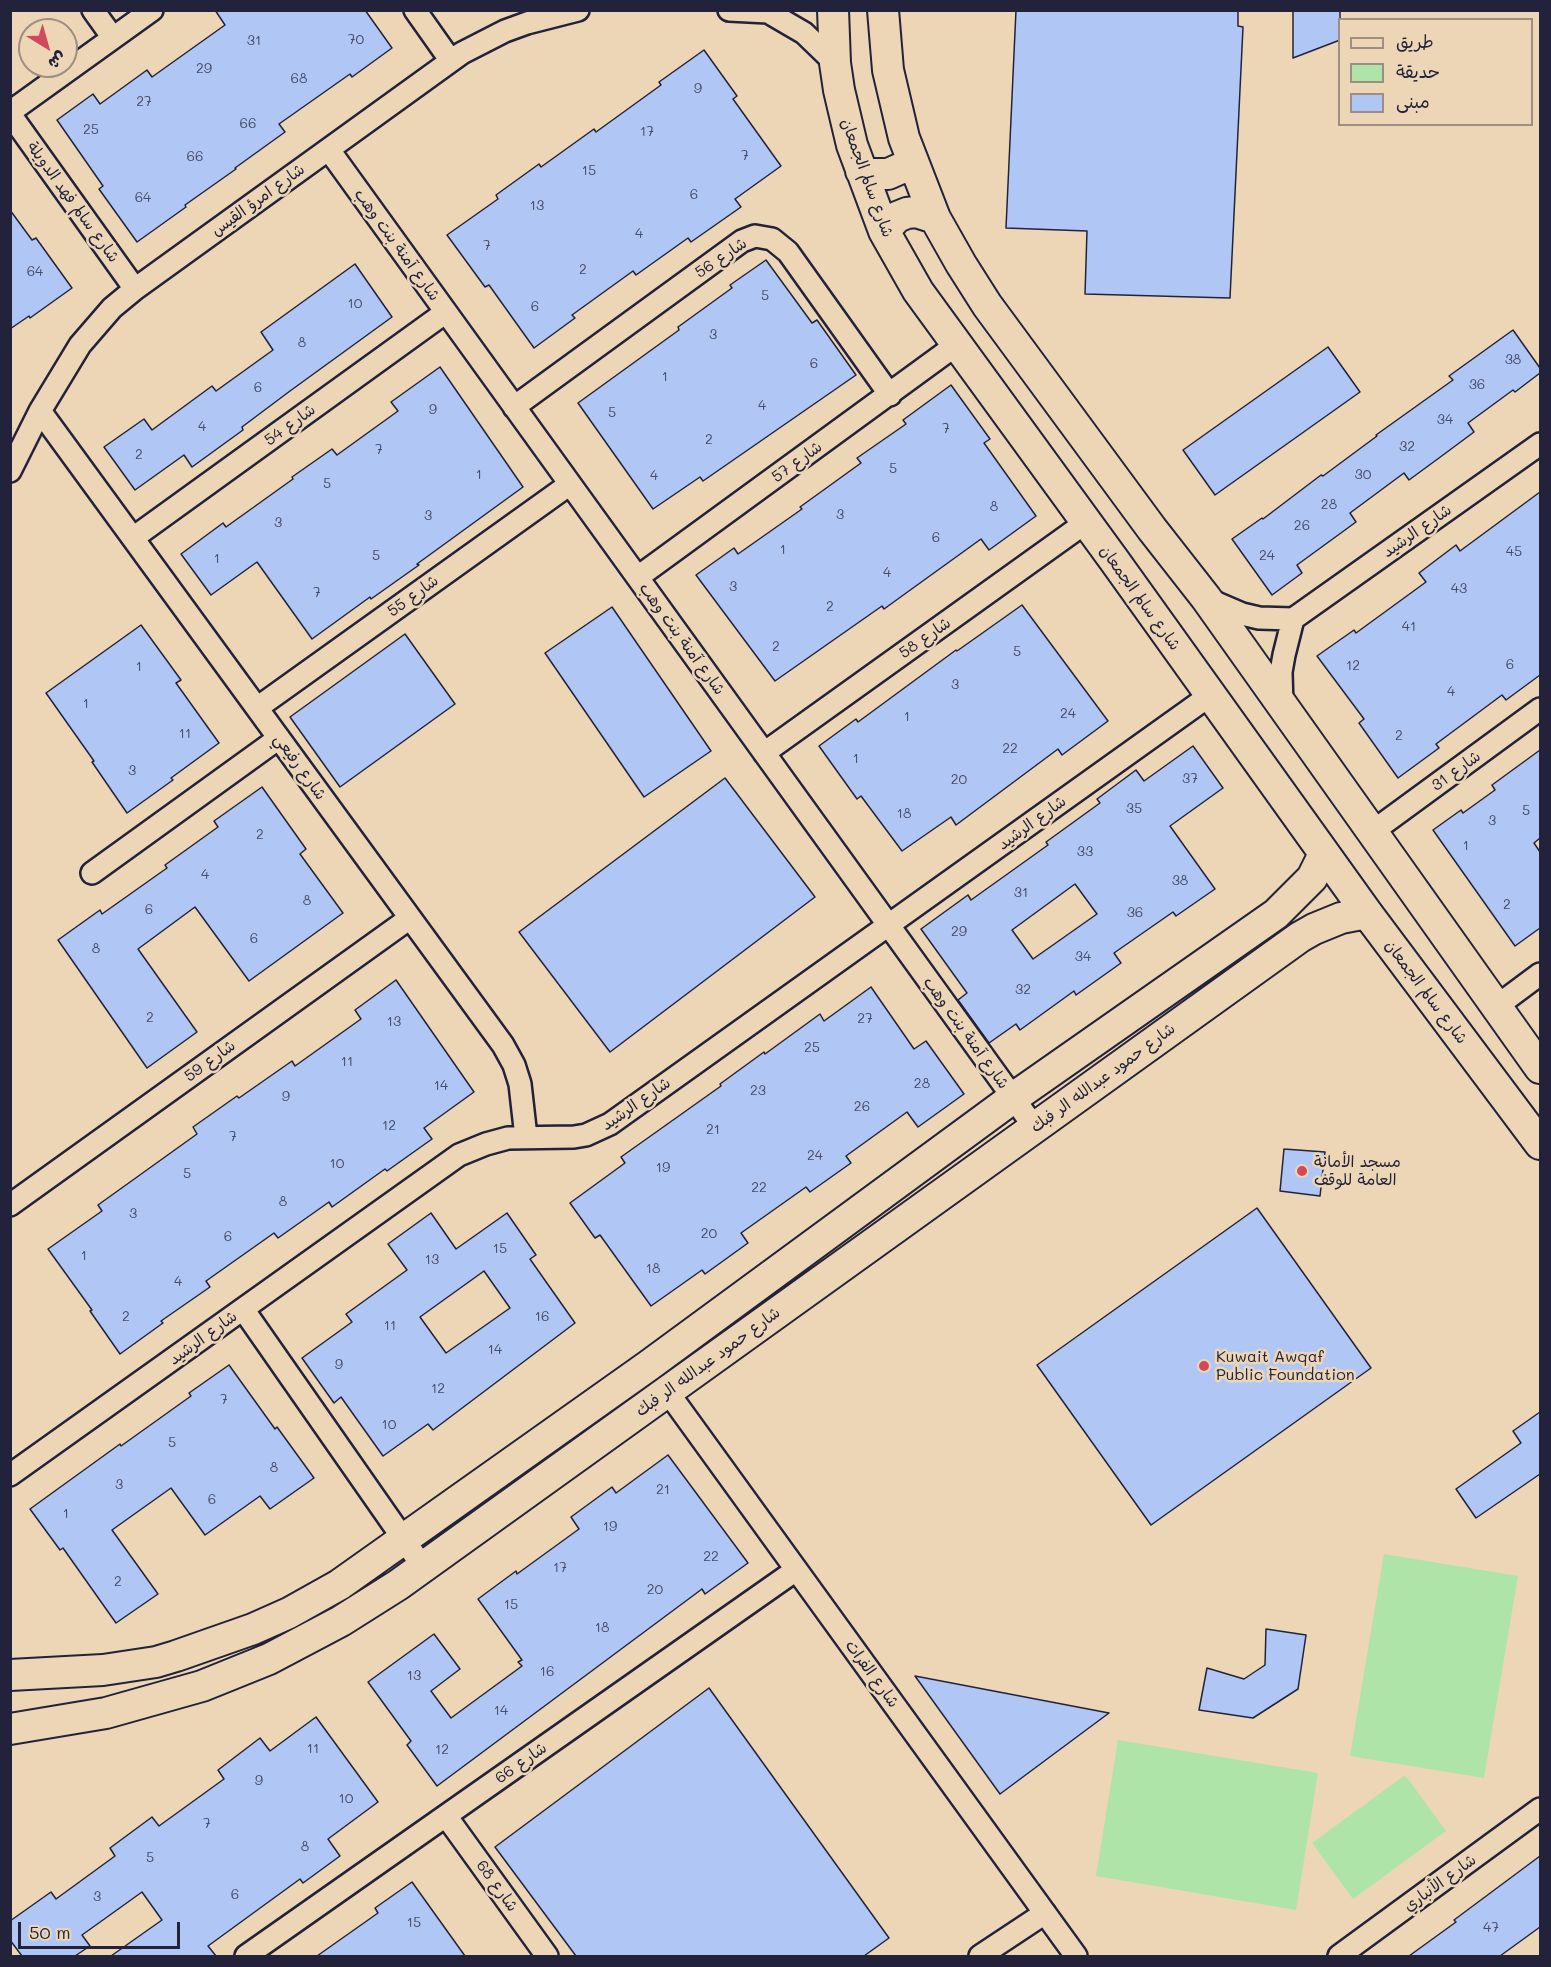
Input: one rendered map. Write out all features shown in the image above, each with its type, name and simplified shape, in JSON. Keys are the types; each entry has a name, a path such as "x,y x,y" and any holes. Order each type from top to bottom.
{"street":[{"path":"93,10 113,38"},
{"name":"شارع سالم فهد الدويلة","path":"135,289 10,113 152,10"},
{"path":"415,10 451,61"},
{"name":"شارع امرؤ القيس","path":"10,471 40,411 80,345 112,308 135,289 451,61 481,42 547,17 578,10"},
{"path":"729,10 769,11 804,33 835,63"},
{"name":"شارع سالم الجمعان","path":"833,10 835,63 844,118 884,231 918,291 1367,914 1529,1116 1540,1144"},
{"path":"883,10 885,47 892,93 911,161 935,218 961,264 987,305 1152,529 1206,598 1540,1068"},
{"name":"شارع آمنة بنت وهب","path":"329,150 1035,1128"},
{"path":"861,171 870,174 888,174 911,161"},
{"path":"884,231 897,217 907,213 916,212 935,218"},
{"name":"شارع 56","path":"514,406 742,241 755,236 772,239 788,252 890,395"},
{"name":"شارع 54","path":"133,538 446,312"},
{"name":"شارع 57","path":"638,577 956,345"},
{"name":"شارع رفيعي","path":"40,411 503,1045 514,1065 522,1093 526,1137"},
{"name":"شارع الرشيد","path":"1293,619 1540,444"},
{"name":"شارع 55","path":"257,708 570,484"},
{"name":"شارع 58","path":"764,753 1085,524"},
{"path":"1114,560 1115,542 1126,529 1144,526 1152,529"},
{"path":"1206,598 1242,614 1259,618 1293,619 1281,672 1282,707"},
{"name":"شارع الرشيد","path":"10,1475 459,1155 497,1140 586,1136 598,1130 1209,696"},
{"name":"شارع 31","path":"1371,832 1540,710"},
{"path":"92,873 279,738"},
{"name":"شارع حمود عبدالله الر فبك","path":"10,1675 103,1670 156,1662 253,1629 339,1585 657,1359 1013,1098 1276,914 1312,878 1324,854"},
{"name":"شارع حمود عبدالله الر فبك","path":"10,1729 106,1713 202,1686 269,1659 341,1621 423,1567 1300,937 1334,920 1351,915 1367,914"},
{"name":"شارع 59","path":"10,1204 410,918"},
{"path":"1497,1006 1540,974"},
{"path":"243,1309 423,1567"},
{"name":"شارع الفرات","path":"667,1391 1076,1956"},
{"name":"شارع 66","path":"246,1956 796,1570"},
{"path":"103,1670 112,1686 111,1705 106,1713"},
{"name":"شارع الأنباري","path":"1339,1956 1540,1809"},
{"name":"شارع 68","path":"446,1816 547,1956"},
{"path":"980,1956 1045,1913"}],"green space":[{"path":"1384,1554 1518,1576 1484,1778 1350,1756"},
{"path":"1118,1740 1318,1773 1296,1910 1096,1876"},
{"path":"1405,1775 1446,1831 1353,1899 1312,1843"}],"building":[{"path":"215,10 365,10 392,48 352,77 350,74 279,124 285,132 137,242 99,189 103,186 57,120 93,94 100,104 147,70 152,77 225,25"},
{"path":"1016,10 1238,10 1238,26 1243,27 1230,298 1085,294 1087,231 1006,228"},
{"path":"1293,10 1340,10 1338,41 1293,58"},
{"path":"704,50 737,96 733,99 781,166 735,199 741,207 691,242 688,238 636,275 633,271 572,315 575,318 534,348 489,285 485,287 447,235 498,199 496,195 539,164 541,167 594,129 596,132 661,85 659,82"},
{"path":"10,210 32,240 36,238 72,288 30,318 29,316 10,329"},
{"path":"766,260 812,323 817,320 856,375 703,481 700,477 653,509 578,403 679,330 678,327 732,288 730,285"},
{"path":"355,264 392,317 242,427 243,430 192,467 184,455 135,490 104,447 144,419 152,430 212,386 216,391 273,350 261,332"},
{"path":"1513,330 1540,368 1540,373 1468,423 1474,432 1439,458 1409,480 1404,473 1350,513 1356,522 1297,565 1302,573 1272,595 1232,539 1263,519 1321,475 1323,476 1453,380 1449,376"},
{"path":"1328,347 1360,392 1215,495 1183,450"},
{"path":"440,367 523,487 417,564 419,565 312,639 257,562 211,595 181,554 223,523 226,527 332,449 337,455 398,411 391,402"},
{"path":"951,385 990,439 984,443 1036,516 989,550 981,539 884,609 882,606 775,681 696,575 734,548 738,554 802,509 800,507 861,463 857,458 906,424 903,420"},
{"path":"1540,492 1540,675 1506,700 1502,695 1436,744 1439,748 1398,778 1359,723 1364,719 1317,656 1354,630 1356,633 1426,582 1419,573 1456,545 1460,551"},
{"path":"1022,605 1108,721 1062,755 1058,749 956,825 951,817 902,851 861,796 857,799 819,746 856,719 858,722"},
{"path":"612,607 711,751 644,797 545,653"},
{"path":"141,625 181,680 176,683 219,743 127,813 46,693"},
{"path":"405,634 455,704 340,787 290,717"},
{"path":"1193,746 1223,788 1170,826 1215,889 1176,916 1173,912 1114,953 1121,963 1076,995 1074,991 1020,1030 1016,1024 989,1043 958,1000 967,993 921,929 968,895 971,900 1048,845 1046,842 1100,803 1097,799 1136,770 1144,781","holes":["1075,884 1097,914 1033,959 1012,930"]},
{"path":"1540,750 1540,838 1534,843 1540,852 1540,928 1515,946 1433,830 1461,810 1463,813 1495,790 1492,785"},
{"path":"725,778 815,897 610,1052 519,932"},
{"path":"262,787 306,849 300,854 343,913 249,981 195,907 138,949 197,1032 147,1068 58,940 100,910 102,914 167,868 165,865 218,827 214,821"},
{"path":"396,980 474,1092 424,1128 432,1139 332,1207 329,1202 278,1238 274,1233 206,1281 210,1287 161,1321 163,1323 120,1354 48,1249 102,1211 98,1205 197,1134 193,1127 292,1061 295,1066 361,1019 355,1010"},
{"path":"871,987 914,1049 926,1041 964,1094 918,1127 907,1112 846,1156 851,1163 810,1192 806,1187 741,1233 748,1243 705,1274 702,1270 651,1306 600,1235 595,1238 570,1203 625,1163 621,1157 721,1086 720,1084 764,1052 765,1054 820,1014 824,1021"},
{"name":"مسجد الأمانة العامة للوقف","path":"1284,1149 1325,1152 1320,1196 1280,1191"},
{"name":"Kuwait Awqaf Public Foundation","path":"1257,1208 1371,1368 1151,1525 1037,1365"},
{"path":"431,1213 456,1249 507,1213 536,1255 530,1259 575,1323 433,1430 428,1424 383,1456 341,1397 334,1403 302,1358 352,1322 346,1314 407,1270 388,1244","holes":["484,1271 510,1308 446,1353 420,1317"]},
{"path":"229,1365 314,1478 270,1509 260,1496 205,1535 171,1488 112,1530 158,1594 116,1623 63,1548 60,1550 30,1509 191,1396 189,1393"},
{"path":"1540,1412 1540,1474 1476,1518 1456,1489 1521,1443 1513,1431"},
{"path":"668,1455 748,1563 705,1594 702,1589 437,1786 407,1745 411,1741 368,1682 434,1634 460,1669 431,1691 451,1718 522,1666 518,1662 522,1660 478,1599 579,1529 571,1517 612,1487 616,1493"},
{"path":"1266,1629 1306,1635 1298,1689 1253,1718 1199,1710 1207,1668 1244,1679 1265,1665"},
{"path":"915,1676 1109,1713 1000,1794"},
{"path":"709,1688 889,1938 864,1956 576,1956 495,1847"},
{"path":"316,1717 378,1802 328,1839 340,1856 303,1883 300,1879 208,1946 216,1956 111,1956 162,1920 142,1892 82,1935 90,1946 75,1956 22,1956 10,1940 10,1921 51,1892 56,1899 115,1856 110,1848 152,1817 159,1826 224,1779 218,1770 260,1738 270,1751"},
{"path":"1540,1856 1540,1927 1500,1956 1409,1956 1456,1922 1454,1920"},
{"path":"412,1882 465,1956 317,1956 378,1913 375,1908"}],"place":[{"name":"مسجد الأمانة العامة للوقف","path":"1302,1171"},
{"name":"Kuwait Awqaf Public Foundation","path":"1204,1366"}]}
